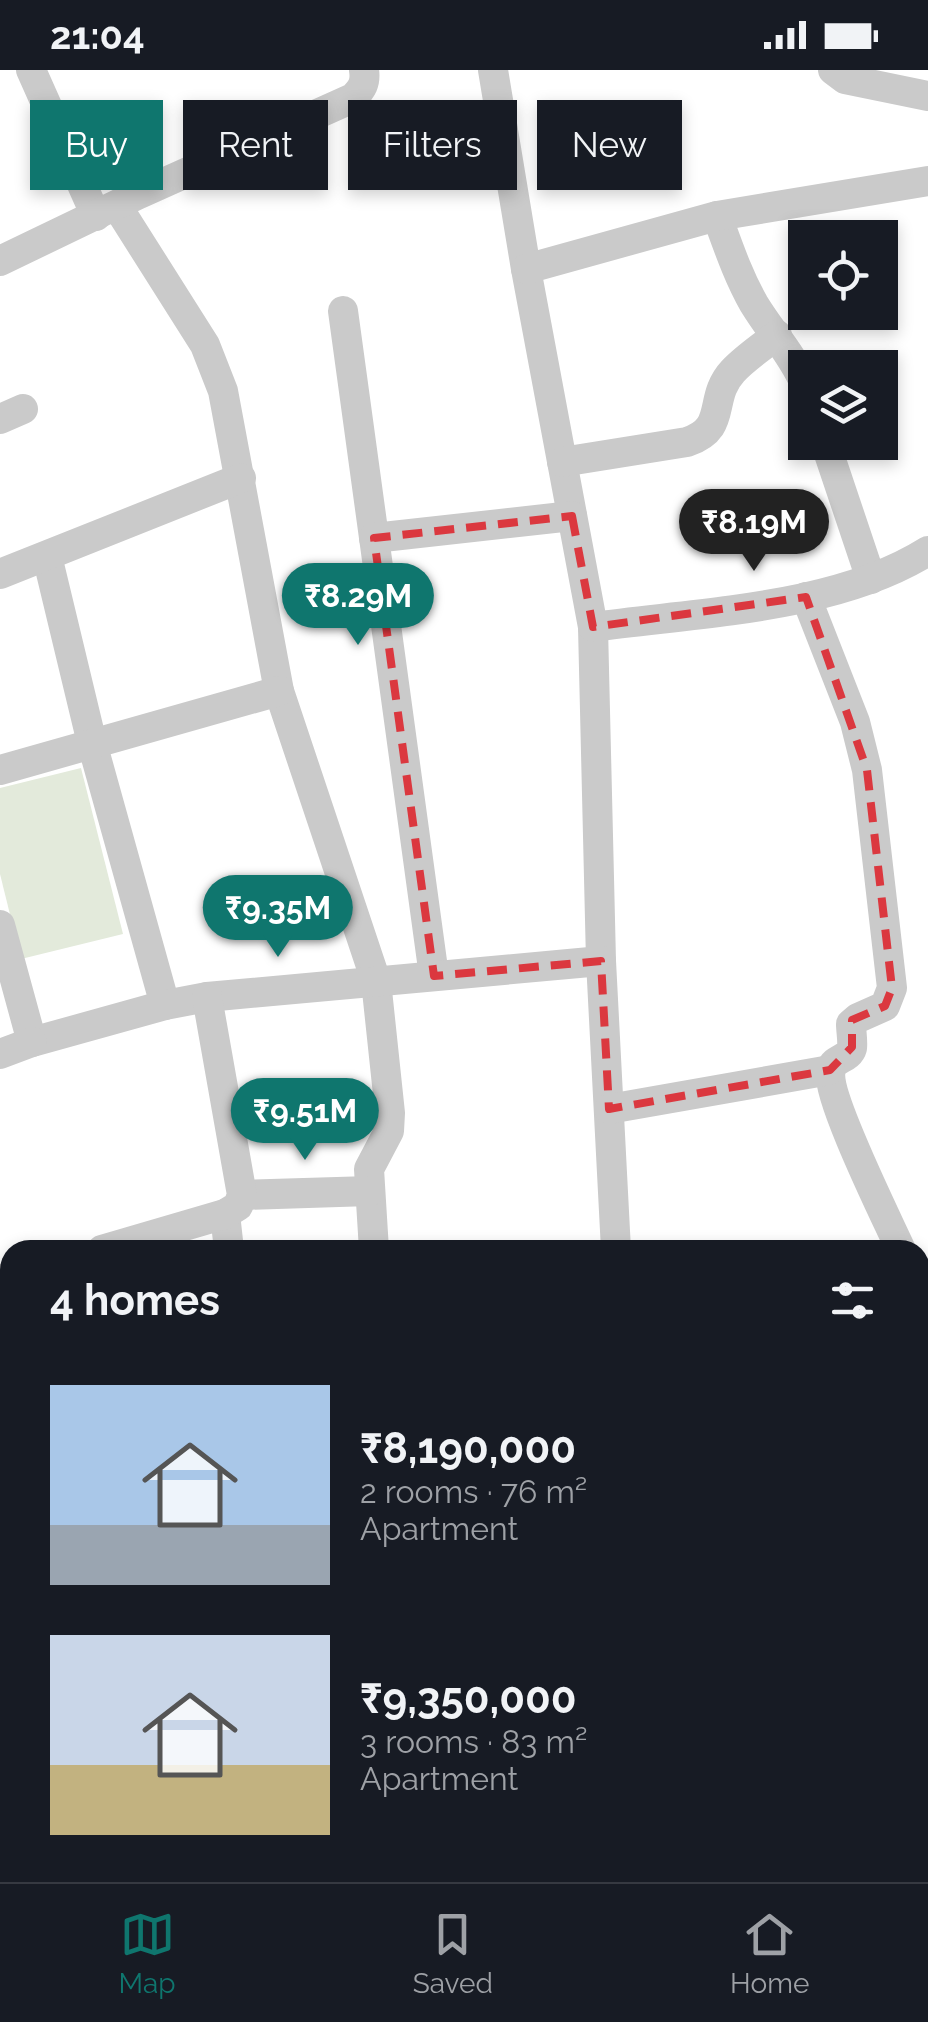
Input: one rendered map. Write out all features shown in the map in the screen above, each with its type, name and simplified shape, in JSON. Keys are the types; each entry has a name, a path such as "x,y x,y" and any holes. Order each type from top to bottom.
{"street":[{"path":"31,70 106,211 205,346 223,391 279,691 376,981 390,1112 389,1131 368,1169 373,1240"},
{"path":"0,260 353,98 366,80 364,70"},
{"path":"494,70 526,269 593,626 601,961 616,1240"},
{"path":"832,70 845,79 928,96"},
{"path":"526,269 717,216 928,180"},
{"path":"717,216 756,308 788,354"},
{"path":"342,311 434,976"},
{"path":"562,462 703,437 710,431 723,386 732,372 777,334"},
{"path":"830,460 871,579"},
{"path":"0,574 242,478"},
{"path":"374,538 572,516"},
{"path":"593,626 806,596 871,579 928,550"},
{"path":"47,556 92,743 165,1004"},
{"path":"609,1108 830,1070 852,1047 851,1024 885,1006 892,988 868,770 855,722 806,596"},
{"path":"0,770 279,691"},
{"path":"0,925 32,1042"},
{"path":"0,1054 165,1004 207,997 601,961"},
{"path":"207,997 234,1204 230,1240"},
{"path":"830,1070 830,1082 856,1152 896,1240"},
{"path":"131,1240 234,1204 370,1192"}],"highlighted area":[{"path":"572,516 593,627 806,597 867,770 892,988 885,1006 852,1020 852,1047 830,1070 609,1109 601,961 434,976 374,538"}],"green space":[{"path":"81,768 123,934 21,959 0,874 0,788"}]}
